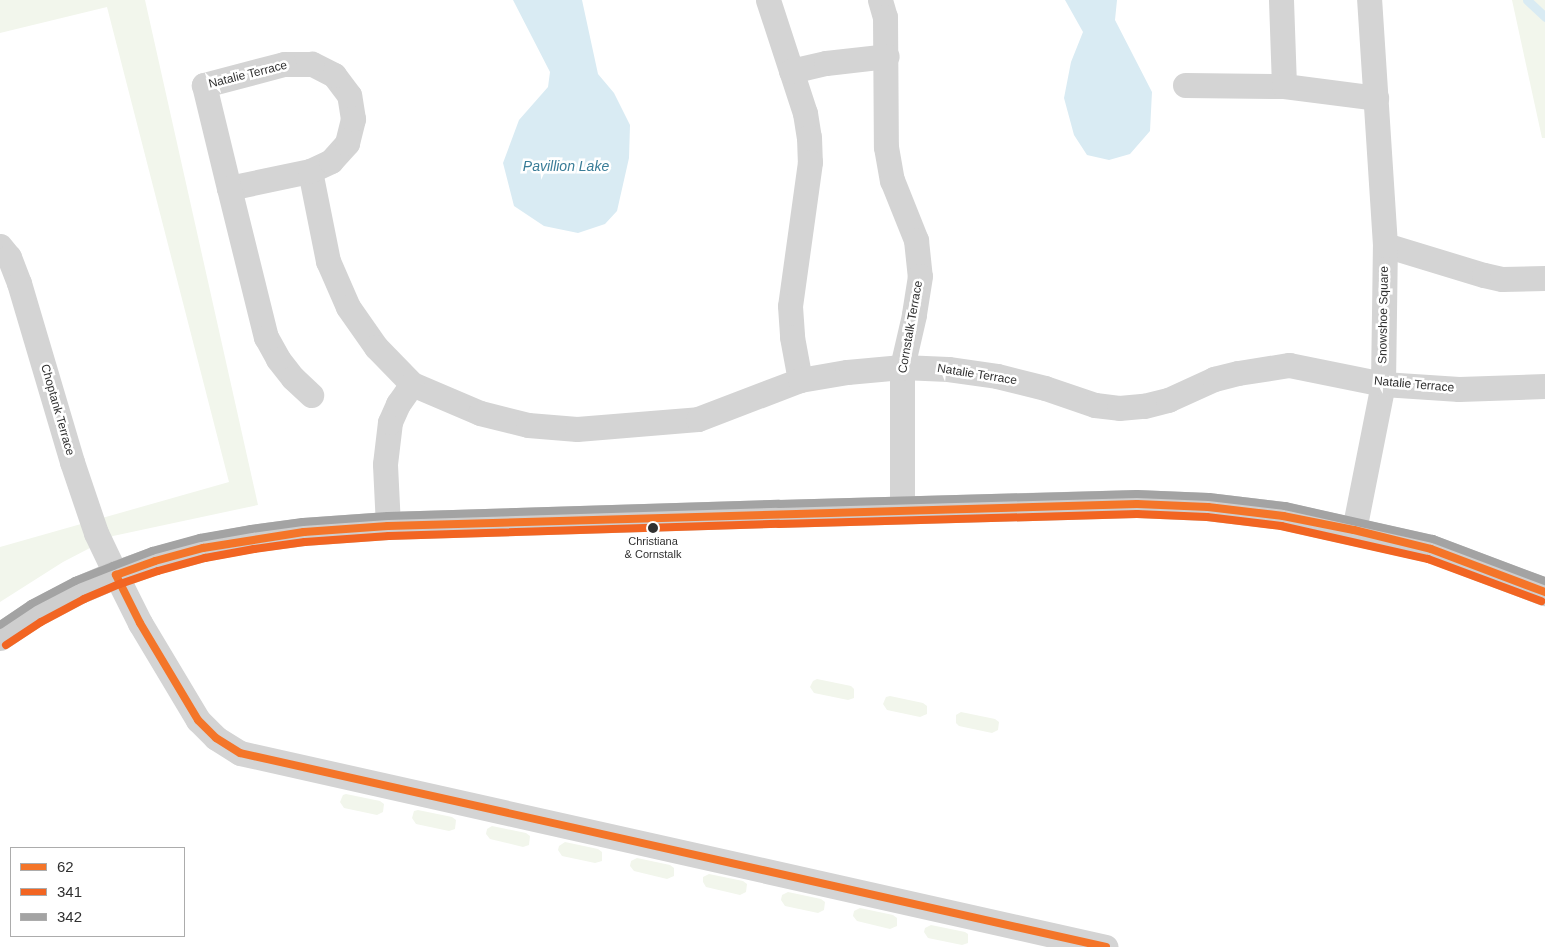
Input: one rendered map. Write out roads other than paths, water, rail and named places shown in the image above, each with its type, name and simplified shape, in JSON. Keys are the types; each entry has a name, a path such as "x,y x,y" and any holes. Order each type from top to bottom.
{"street":[{"path":"768,0 805,113 810,162 790,306 792,337 800,380"},
{"name":"Cornstalk Terrace","path":"880,0 885,17 887,56 886,147 894,187 916,240 920,276 914,315 902,367 902,510"},
{"path":"1280,0 1284,86"},
{"name":"Snowshoe Square","path":"1354,530 1383,384 1385,246 1369,0"},
{"path":"792,71 826,63 887,56"},
{"name":"Natalie Terrace","path":"229,188 310,171 331,161 347,143 353,119 349,95 334,75 312,64 284,64 204,85 229,188 266,337 278,359 293,378 311,395"},
{"path":"1185,85 1284,86 1376,98"},
{"name":"Natalie Terrace","path":"310,171 328,261 337,284 361,328 412,384 480,413 528,425 577,429 698,419 800,380 847,372 902,367 948,369 998,376 1045,388 1095,405 1120,408 1144,406 1168,400 1214,379 1289,365 1383,384 1459,389 1545,386"},
{"name":"Choptank Terrace","path":"0,246 9,257 19,283 72,462 96,533 116,576 140,623 198,720 216,738 240,754 1106,947"},
{"path":"1385,246 1502,279 1545,278"},
{"path":"388,526 385,464 390,422 398,404 412,384"},
{"path":"0,637 36,613 80,590 155,561 203,548 304,532 388,526 902,510 1137,504 1208,507 1283,516 1354,530 1431,549 1545,592"}],"water":[{"name":"Pavillion Lake","path":"513,0 582,0 598,74 614,93 630,125 629,158 617,211 605,224 578,233 544,226 514,206 503,163 519,120 548,87 550,72"},
{"path":"1065,0 1117,0 1115,20 1152,92 1150,131 1130,154 1109,160 1087,155 1074,135 1064,98 1071,62 1083,32"}],"waterway":[{"path":"1527,0 1545,17"}],"place":[{"name":"Christiana & Cornstalk","path":"653,528"}]}
